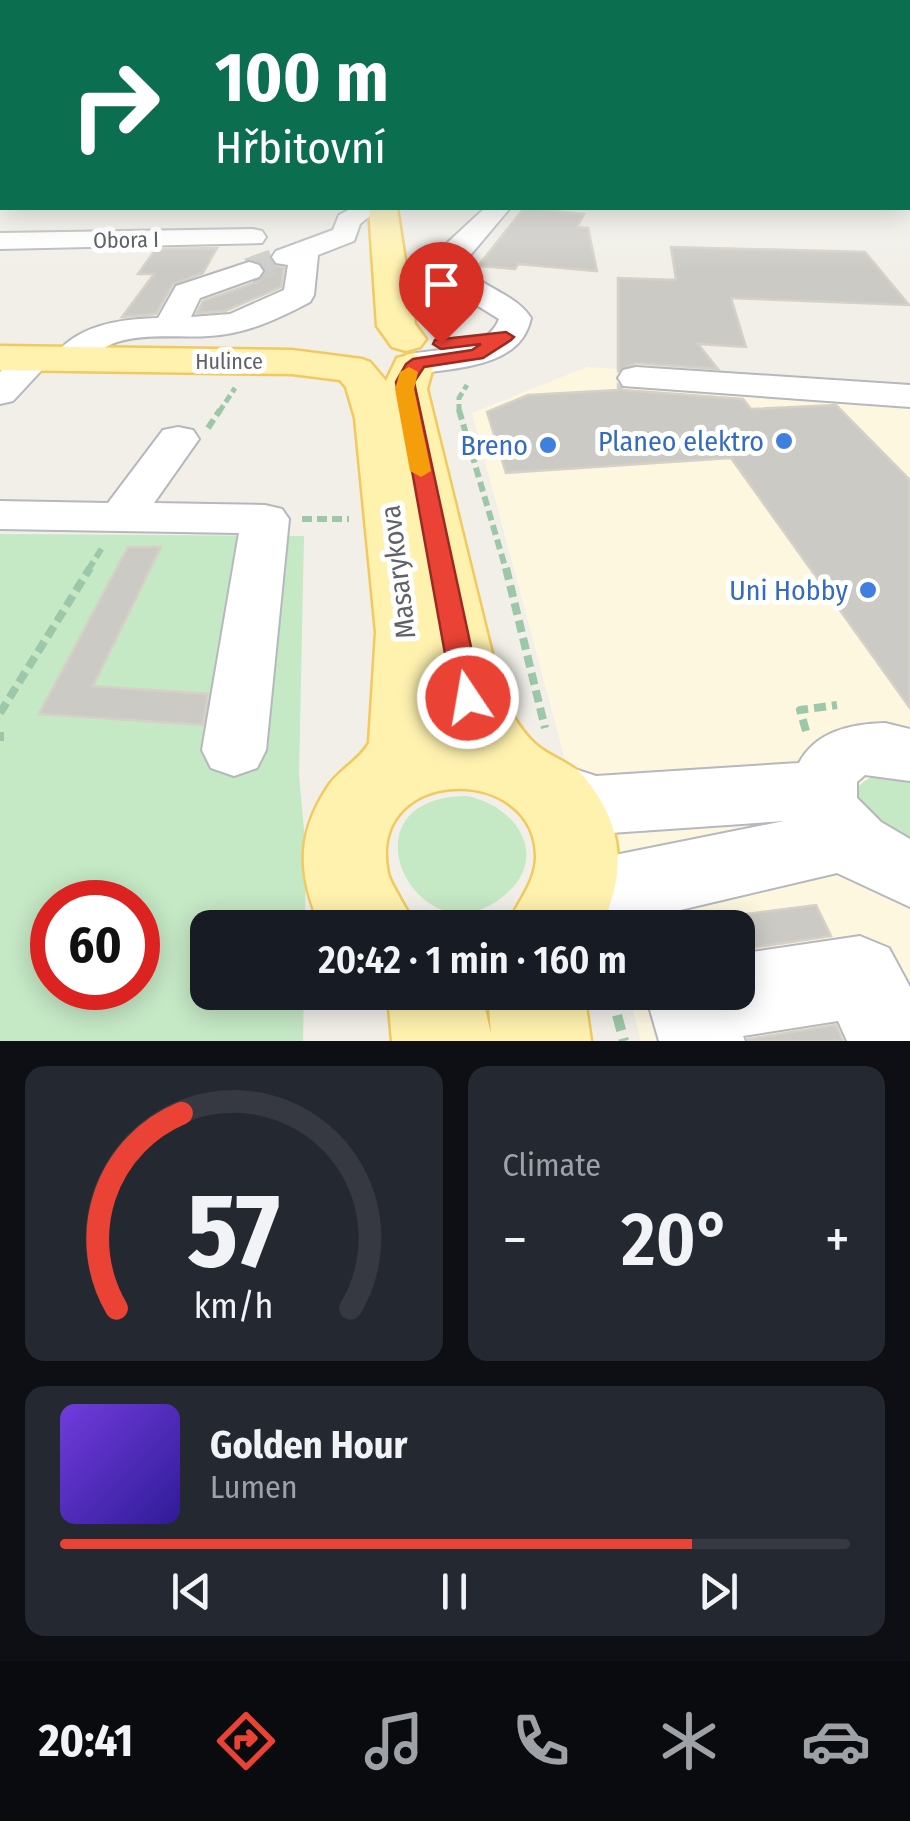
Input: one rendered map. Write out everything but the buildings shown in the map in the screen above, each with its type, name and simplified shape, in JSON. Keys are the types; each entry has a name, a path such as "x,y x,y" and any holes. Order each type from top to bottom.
{"main road":[{"name":"Masarykova","path":"370,210 396,326 383,353 372,394 408,632 406,744 391,776"},
{"name":"Masarykova","path":"383,353 404,389 468,698 487,738 533,764 576,839 577,870 562,910"},
{"name":"Hulince","path":"53,359 292,362 383,353"},
{"name":"Masarykova","path":"359,910 346,881 345,840 362,803 391,776 409,766 448,756 533,764"},
{"path":"437,1010 442,1041"},
{"path":"538,1010 541,1041"}],"street":[{"path":"0,393 53,359 106,334 228,325 299,296 297,269 345,235 348,220 368,210"},
{"path":"383,353 477,354 506,337 515,324 512,313 460,282 446,263 496,210"},
{"path":"0,268 88,216"},
{"name":"Obora I","path":"0,242 252,237"},
{"path":"170,328 187,292 249,271"},
{"path":"636,378 910,396"},
{"path":"121,517 178,438"},
{"path":"0,515 265,520 234,750"},
{"path":"846,810 826,769 841,754 864,747 910,755"},
{"path":"533,764 596,805 846,810"},
{"path":"571,910 846,810"},
{"path":"702,1041 690,1003 860,977 892,1041"}],"path":[{"path":"470,381 459,398 459,413 491,508 545,725 533,764"},
{"path":"265,520 355,519 354,504"},
{"path":"0,713 121,517"},
{"path":"837,705 800,710 846,810"},
{"path":"0,732 0,742"},
{"path":"616,1010 624,1041"}],"shaded area":[{"path":"587,367 910,388 910,1041 641,1041 633,1010 755,1010 755,910 605,910 472,413"}],"green space":[{"path":"0,534 304,536 299,775 306,851 305,910 190,910 190,1010 304,1010 303,1041 0,1041"},
{"path":"881,774 910,779 910,842 876,819 858,800 857,790 864,781"},
{"path":"466,796 499,809 512,820 526,848 525,863 519,879 506,894 476,910 443,910 421,896 404,874 398,848 404,823 426,804"}],"tunnel":[{"path":"249,271 286,257"}],"slow traffic":[{"path":"409,372 404,389 421,471"}],"place":[{"name":"Planeo elektro","path":"784,441"},
{"name":"Breno","path":"548,445"},
{"name":"Uni Hobby","path":"868,590"}],"route":[{"path":"441,344 506,337 477,354 419,362 407,376 404,389 468,698"}]}
